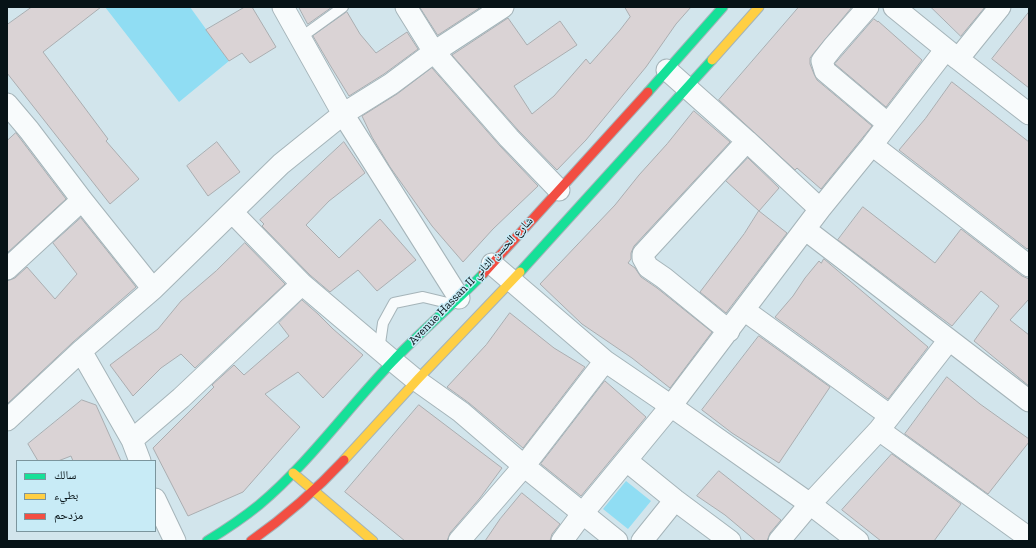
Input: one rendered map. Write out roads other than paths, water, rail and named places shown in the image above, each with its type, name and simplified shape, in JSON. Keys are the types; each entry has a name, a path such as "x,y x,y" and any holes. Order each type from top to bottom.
{"main road":[{"name":"Avenue Hassan II شارع الحسن الثاني","path":"207,541 242,518 293,473 386,356 455,301 492,264 723,7"},
{"path":"251,541 288,514 313,491 416,380 512,281 759,7"},
{"path":"293,473 373,541"}],"street":[{"path":"283,7 343,114 455,301"},
{"path":"406,7 434,52 509,138 559,190"},
{"path":"7,420 81,351 153,289 281,164 343,114 391,84 434,52 503,7"},
{"path":"868,7 822,61 825,71 888,124"},
{"path":"894,7 1029,114"},
{"path":"562,541 582,514 671,406 820,210 888,124 952,54 1000,7"},
{"path":"667,70 747,141 820,210"},
{"path":"9,109 153,289"},
{"path":"729,330 648,267 642,254 747,141"},
{"path":"872,145 1029,266"},
{"path":"7,269 82,200"},
{"path":"232,212 302,284 386,356 416,380 461,412 582,514 617,541"},
{"path":"806,230 1029,401"},
{"path":"492,264 604,361 671,406 810,504 858,541"},
{"path":"132,440 181,398 302,284"},
{"path":"744,310 1029,538"},
{"path":"779,541 810,504 884,423 949,340"},
{"path":"81,351 132,440 140,460"},
{"path":"459,541 524,466 604,361"},
{"path":"627,461 675,500 730,541"},
{"path":"642,541 675,500"},
{"path":"156,501 175,541"}],"lane":[{"path":"300,38 343,7"},
{"path":"386,356 383,323 394,303 424,297 455,301"}]}
